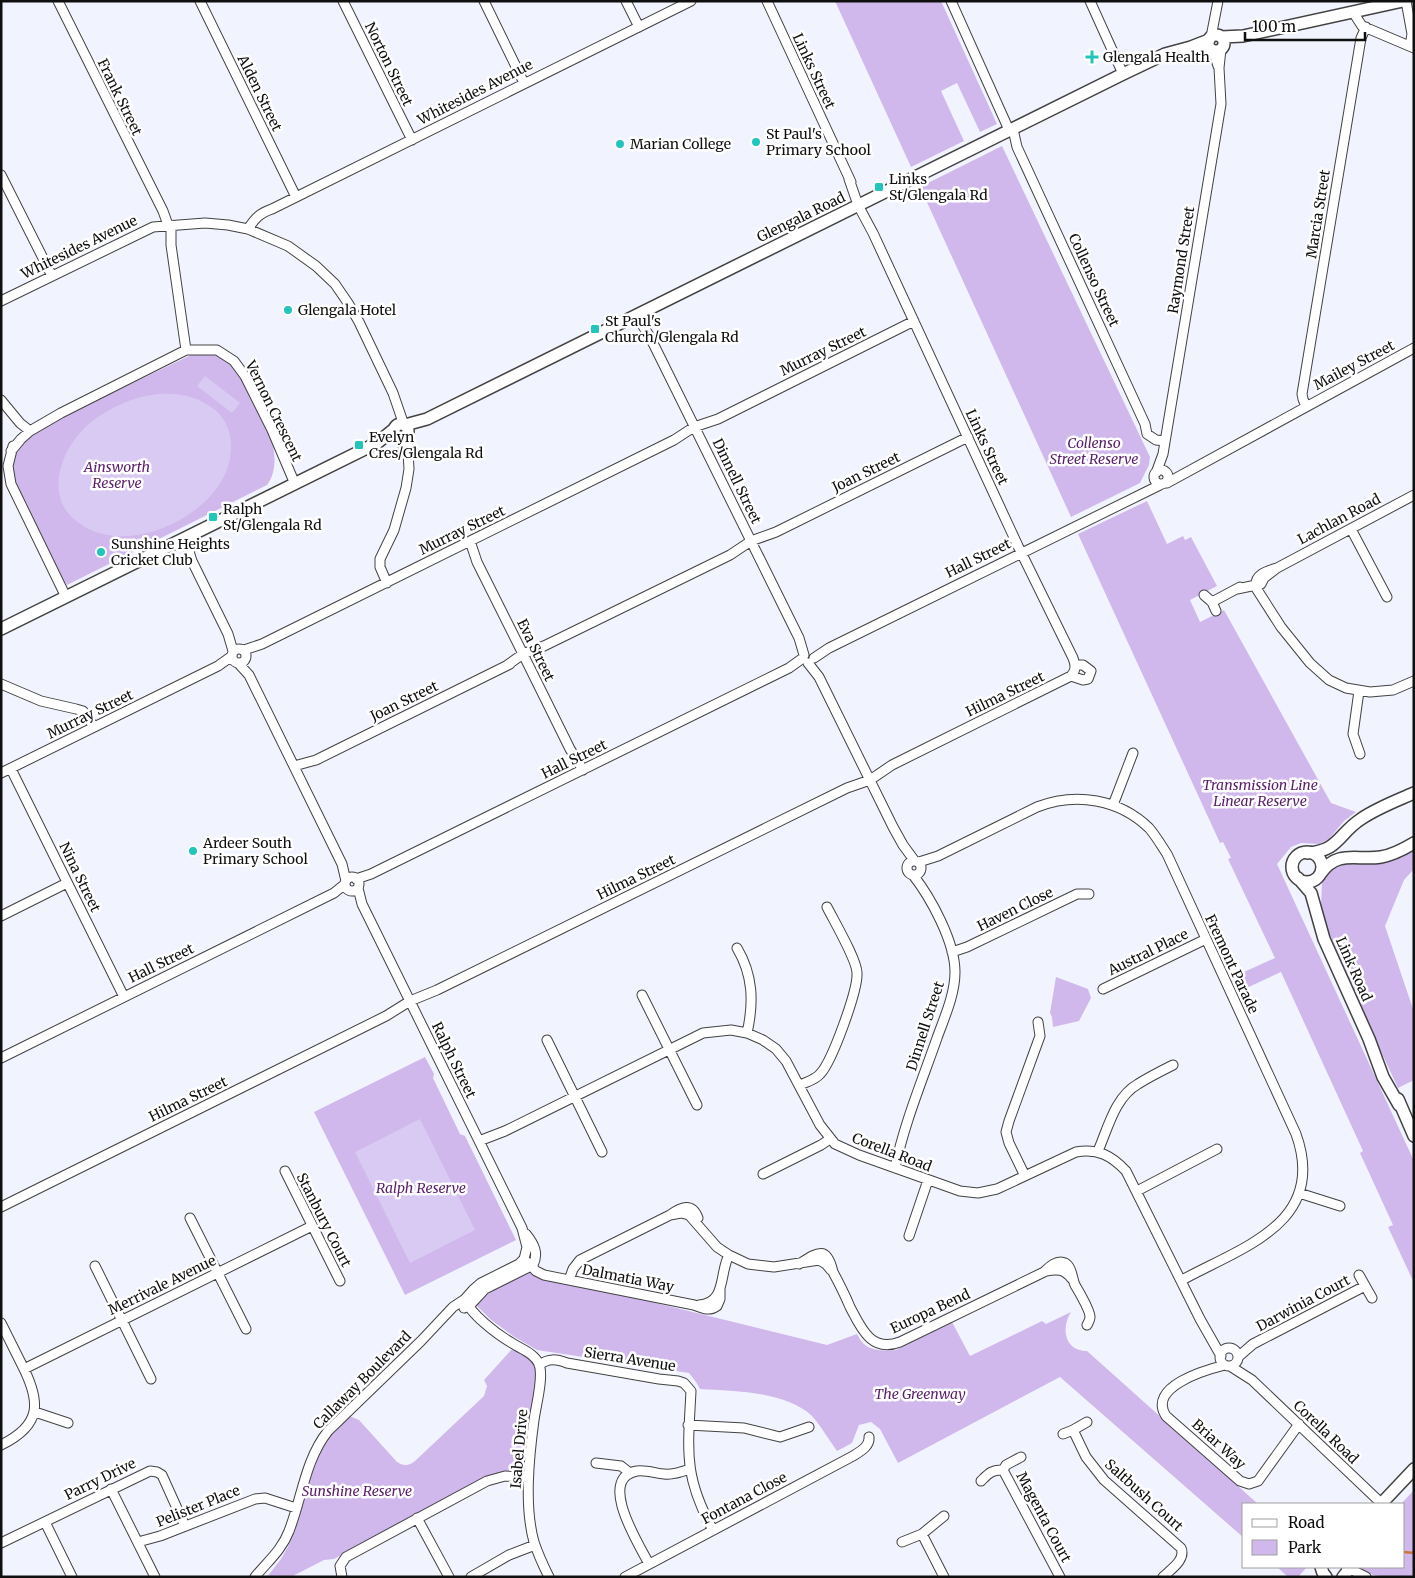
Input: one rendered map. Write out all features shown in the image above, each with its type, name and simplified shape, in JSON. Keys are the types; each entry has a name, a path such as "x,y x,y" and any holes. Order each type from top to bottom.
{"street":[{"name":"Frank Street","path":"58,1 163,211 171,245 186,350"},
{"name":"Alden Street","path":"200,1 296,197"},
{"name":"Norton Street","path":"342,1 412,140"},
{"path":"484,1 524,83"},
{"path":"626,1 639,27"},
{"name":"Whitesides Avenue","path":"248,229 258,215 691,1"},
{"name":"Links Street","path":"767,1 1074,671"},
{"name":"Collenso Street","path":"951,1 1145,424 1146,431 1149,437 1156,440 1165,439"},
{"path":"1090,1 1123,74"},
{"name":"Raymond Street","path":"1162,477 1162,456 1221,104 1215,18 1218,1"},
{"path":"1358,11 1358,22 1412,47 1412,32 1402,1"},
{"name":"Glengala Road","path":"1,629 1165,54 1402,1"},
{"name":"Marcia Street","path":"1306,407 1302,394 1361,38 1366,27"},
{"path":"1,175 52,276"},
{"path":"258,232 262,218 272,209"},
{"name":"Whitesides Avenue","path":"1,301 146,230 166,225 216,223 258,232 298,252 335,284 359,322 393,393 398,406 401,432"},
{"name":"Dinnell Street","path":"639,314 868,777 916,866 952,952 955,970 951,998 891,1167"},
{"name":"Murray Street","path":"1,774 914,321"},
{"name":"Mailey Street","path":"1306,407 1414,348"},
{"name":"Vernon Crescent","path":"66,597 13,489 8,472 8,459 11,451 28,429 186,350 217,350 234,361 249,384 272,430 295,484"},
{"path":"1,400 28,429"},
{"path":"1162,477 1186,471 1306,407"},
{"path":"387,582 380,567 380,559 394,530 402,507 408,477 408,456 401,432"},
{"name":"Joan Street","path":"296,770 524,656 537,653 544,646 968,437"},
{"name":"Hall Street","path":"1,1058 1140,494 1162,477"},
{"name":"Lachlan Road","path":"1257,584 1277,568 1414,495"},
{"path":"1351,529 1387,597"},
{"name":"Ralph Street","path":"181,540 522,1228 530,1263"},
{"name":"Eva Street","path":"467,542 581,771"},
{"path":"1204,595 1214,606 1237,589 1257,584 1281,627 1315,668 1329,680 1346,688 1359,691 1384,691 1414,681"},
{"name":"Hilma Street","path":"1,1207 892,766 1074,671"},
{"path":"1,684 42,702 78,710 91,729"},
{"path":"1359,691 1354,734 1360,754"},
{"path":"1112,805 1132,754"},
{"name":"Nina Street","path":"11,769 124,997"},
{"path":"1414,793 1360,820 1331,847 1320,852 1307,853 1297,857 1293,864 1293,872 1302,881 1310,882 1315,880 1328,864 1339,858 1382,857 1394,854 1414,844"},
{"name":"Fremont Parade","path":"916,866 1048,803 1068,799 1088,799 1112,805 1141,821 1158,839 1167,854 1298,1140 1302,1158 1302,1176 1299,1193 1283,1221 1266,1235 1182,1280"},
{"path":"1307,853 1314,854 1319,859 1322,866 1320,873"},
{"name":"Link Road","path":"1316,909 1320,873"},
{"name":"Link Road","path":"1298,878 1310,892 1324,939 1369,1039 1383,1077 1400,1105 1414,1136"},
{"path":"1,916 67,883"},
{"name":"Haven Close","path":"952,952 967,947 1077,894 1089,894"},
{"path":"800,1085 817,1077 827,1065 856,986 858,972 854,960 827,907"},
{"name":"Austral Place","path":"1103,989 1206,939"},
{"path":"737,948 747,969 751,988 752,1010 747,1033"},
{"path":"642,994 697,1105"},
{"path":"1024,1176 1006,1132 1008,1121 1040,1036 1038,1022"},
{"name":"Corella Road","path":"480,1144 708,1032 731,1030 747,1033 763,1040 776,1049 786,1061 800,1085 820,1125 830,1139 845,1150 960,1191 978,1193 997,1190 1076,1152 1098,1151 1119,1163 1126,1171 1207,1331 1252,1380 1380,1503"},
{"path":"547,1040 602,1152"},
{"path":"1098,1151 1124,1095 1136,1084 1173,1065"},
{"path":"763,1174 830,1139"},
{"path":"1137,1191 1217,1149"},
{"name":"Stanbury Court","path":"285,1171 340,1281"},
{"path":"909,1236 928,1180"},
{"path":"1299,1193 1340,1206"},
{"name":"Europa Bend","path":"573,1281 576,1263 584,1256 670,1215 678,1209 687,1207 695,1212 699,1224 712,1242 733,1257 748,1264 782,1267 819,1260 826,1264 833,1272 862,1330 871,1339 885,1345 900,1342 1044,1272 1055,1269 1063,1270 1074,1282 1089,1313 1090,1320 1087,1325"},
{"path":"190,1218 246,1330"},
{"name":"Merrivale Avenue","path":"24,1369 312,1226"},
{"name":"Dalmatia Way","path":"530,1263 556,1277 694,1305 710,1303 715,1298 720,1289 723,1276 733,1257"},
{"name":"Callaway Boulevard","path":"255,1577 280,1549 289,1533 316,1448 322,1439 346,1412 421,1341 453,1306 468,1303 477,1286 519,1264 530,1263"},
{"path":"95,1266 151,1379"},
{"name":"Darwinia Court","path":"1360,1274 1372,1298"},
{"name":"Darwinia Court","path":"1229,1357 1365,1286"},
{"path":"468,1303 488,1324 543,1364"},
{"path":"1,1324 34,1391 35,1402 34,1412 24,1430 14,1438 1,1444"},
{"name":"Briar Way","path":"1229,1357 1166,1392 1162,1401 1163,1411 1166,1416 1240,1481 1249,1484 1258,1481 1299,1424"},
{"name":"Sierra Avenue","path":"543,1364 567,1363 684,1382 691,1391 687,1447 690,1469 698,1501 713,1530"},
{"name":"Isabel Drive","path":"543,1364 532,1430 528,1477 531,1524 535,1545 549,1577"},
{"path":"34,1412 68,1423"},
{"path":"1063,1434 1087,1422"},
{"path":"688,1425 744,1428 780,1437 809,1427"},
{"name":"Saltbush Court","path":"1073,1430 1086,1457 1104,1480 1177,1544 1183,1552 1176,1565 1163,1577"},
{"name":"Fontana Close","path":"625,1577 853,1456 865,1448 870,1441 869,1437"},
{"name":"Magenta Court","path":"1003,1470 1006,1465 1021,1457"},
{"path":"596,1463 621,1466 630,1473"},
{"path":"649,1564 623,1512 620,1498 621,1484 630,1473 640,1471 673,1474 690,1469"},
{"path":"1382,1503 1414,1469"},
{"name":"Magenta Court","path":"981,1481 995,1470 1003,1470"},
{"name":"Magenta Court","path":"1003,1470 1060,1577"},
{"name":"Parry Drive","path":"1,1543 148,1471 158,1472 162,1475 185,1526"},
{"path":"342,1577 340,1566 346,1557 417,1518 488,1481 505,1476 528,1477"},
{"path":"111,1489 155,1577"},
{"name":"Pelister Place","path":"138,1542 160,1536 255,1498 265,1498 296,1508"},
{"path":"902,1542 922,1534 944,1516"},
{"path":"417,1518 448,1577"},
{"path":"45,1522 72,1577"},
{"path":"922,1534 944,1577"},
{"path":"471,1577 510,1555 535,1545"},
{"path":"1346,1570 1366,1577"}],"green space":[{"path":"835,1 941,1 997,124 980,132 957,83 941,91 964,141 911,167"},
{"name":"Collenso Street Reserve","path":"1002,146 1150,457 1149,465 1140,483 1071,517 920,187"},
{"name":"Ainsworth Reserve","path":"193,354 209,354 225,359 240,375 272,442 274,465 270,480 267,485 67,585 61,577 14,482 13,465 16,453 35,430"},
{"path":"205,376 240,403 232,413 197,386"},
{"path":"158,394 181,395 202,401 222,417 229,431 231,446 229,464 221,481 210,497 195,510 179,521 161,529 143,534 120,536 101,534 89,529 68,513 61,500 59,487 60,473 71,445 80,433 98,417 131,400"},
{"name":"Transmission Line Linear Reserve","path":"1147,501 1167,544 1183,536 1185,540 1191,537 1217,586 1190,600 1200,622 1224,610 1331,803 1356,812 1344,821 1329,839 1319,844 1301,843 1291,847 1277,864 1414,1161 1414,1283 1388,1227 1393,1225 1360,1153 1363,1151 1281,972 1240,991 1233,977 1275,958 1228,859 1231,858 1223,842 1220,843 1078,534"},
{"path":"1414,847 1414,869 1404,880 1385,926 1414,1012 1414,1080 1398,1088 1329,940 1321,906 1322,884 1324,876 1334,865"},
{"path":"1056,977 1088,989 1091,998 1079,1021 1053,1027 1050,1013"},
{"name":"Ralph Reserve","path":"425,1057 460,1134 465,1136 516,1240 405,1295 314,1112"},
{"path":"420,1119 475,1230 410,1263 355,1152"},
{"name":"The Greenway","path":"530,1272 827,1345 857,1334 867,1346 875,1349 896,1350 952,1322 970,1356 1042,1321 1046,1324 1071,1312 1066,1324 1069,1343 1079,1350 1087,1351 1257,1503 1242,1503 1242,1536 1060,1377 898,1463 880,1429 871,1422 859,1425 852,1443 837,1451 812,1416 801,1408 774,1397 700,1389 689,1373 537,1350 513,1336 490,1319 474,1303 510,1280"},
{"name":"Sunshine Reserve","path":"513,1348 533,1360 538,1373 521,1468 491,1475 334,1559 324,1560 291,1577 267,1577 281,1559 290,1543 320,1446 347,1415 359,1420 397,1462 408,1465 415,1461 484,1396 487,1386 484,1380"},
{"path":"1414,1490 1414,1577 1376,1575 1355,1569 1405,1568 1405,1503 1402,1503"},
{"path":"1278,1568 1306,1568 1298,1577 1288,1577"}],"waterway":[{"path":"1405,1552 1414,1553"}],"place":[{"name":"Glengala Health","path":"1092,57"},
{"name":"St Paul's Primary School","path":"756,142"},
{"name":"Marian College","path":"620,144"},
{"name":"Links St/Glengala Rd","path":"879,187"},
{"name":"Glengala Hotel","path":"288,310"},
{"name":"St Paul's Church/Glengala Rd","path":"595,329"},
{"name":"Evelyn Cres/Glengala Rd","path":"359,445"},
{"name":"Ralph St/Glengala Rd","path":"213,517"},
{"name":"Sunshine Heights Cricket Club","path":"101,552"},
{"name":"Ardeer South Primary School","path":"193,851"}]}
